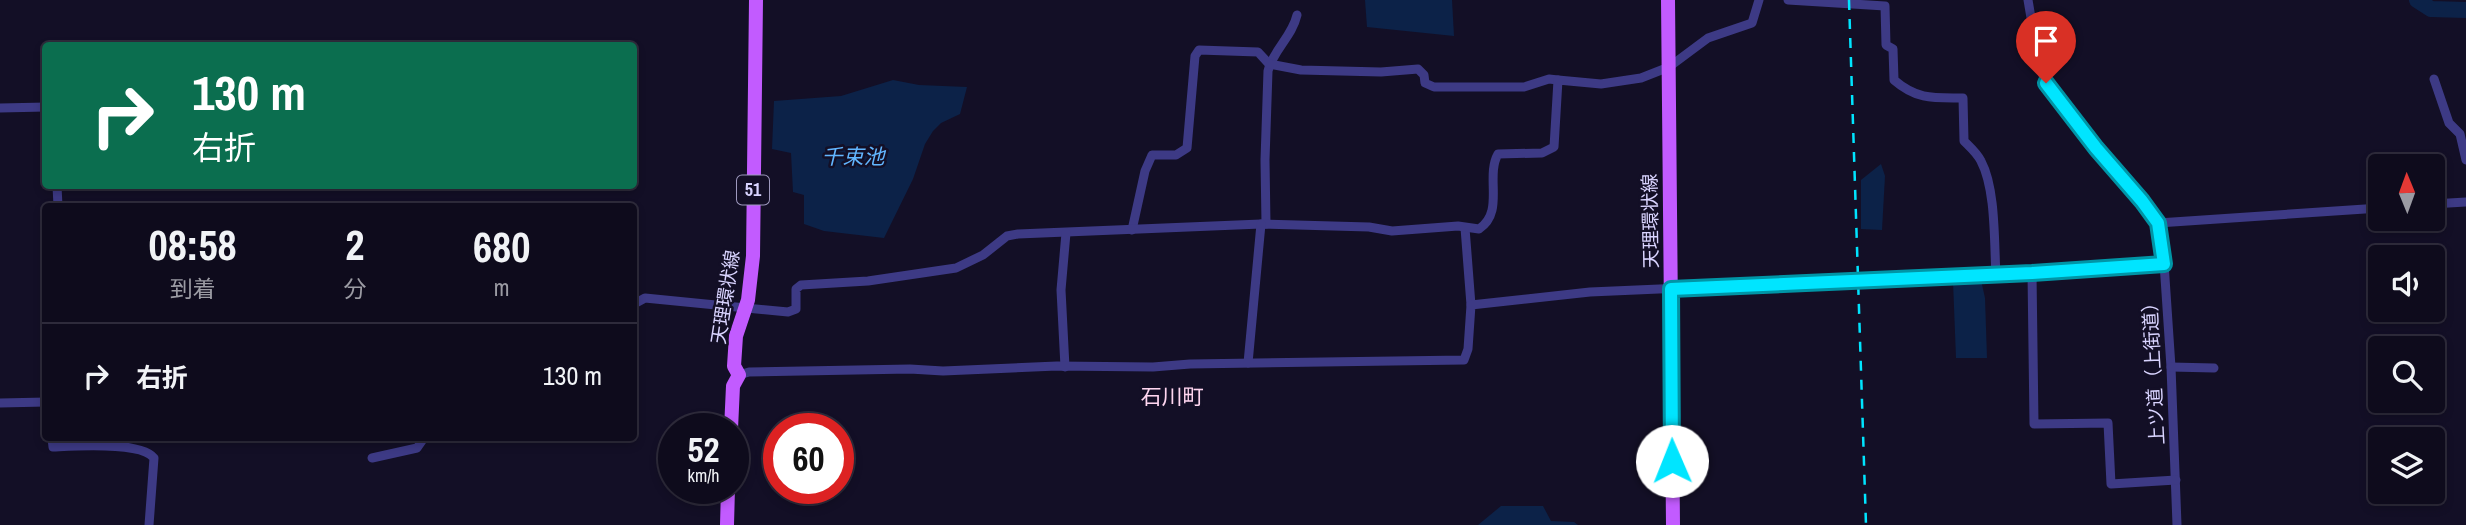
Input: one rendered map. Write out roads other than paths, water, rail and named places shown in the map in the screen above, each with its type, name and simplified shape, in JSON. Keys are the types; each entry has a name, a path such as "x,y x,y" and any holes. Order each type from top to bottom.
{"main road":[{"name":"天理環状線","path":"732,413 733,386 739,375 734,366 736,335 748,300 754,256 756,0"},
{"name":"天理環状線","path":"1668,0 1673,525"},
{"path":"727,525 728,504"}],"street":[{"path":"1132,230 1145,170 1152,155 1176,155 1187,148 1195,56 1199,50 1258,52 1269,64 1301,70 1332,72 1418,69 1424,75 1425,83 1434,88 1524,88 1549,79 1615,83 1641,78 1669,67 1708,38 1752,23 1759,0"},
{"path":"1788,0 1885,6 1885,39 1886,45 1893,49 1894,80 1908,93 1933,98 1963,98 1964,141 1980,158 1985,169 1993,210 1996,275"},
{"name":"上ツ道（上街道）","path":"2028,0 2039,65 2046,83 2158,223 2164,264 2171,368 2177,525"},
{"path":"1248,363 1263,224 1269,64 1294,28 1297,15"},
{"path":"2434,79 2449,123 2460,134 2466,160"},
{"path":"637,302 645,298 788,312 796,309 796,289 801,285 868,281 956,268 983,255 1007,236 1263,224 1369,227 1392,231 1458,226 1479,229 1490,218 1493,205 1493,163 1498,154 1542,153 1554,146 1558,80"},
{"path":"0,108 42,107"},
{"path":"2445,203 2466,201"},
{"path":"2158,223 2368,209"},
{"path":"739,375 748,372 910,369 943,371 1464,360 1468,349 1471,305 1465,228"},
{"path":"1065,367 1061,290 1066,233"},
{"path":"1471,305 1590,292 1996,275 2164,264"},
{"path":"2032,273 2034,424 2108,423 2111,484 2176,480"},
{"path":"2171,368 2214,368"},
{"path":"0,403 42,402"},
{"path":"52,441 53,447 126,442 131,449 150,453 154,458 149,525"},
{"path":"372,458 417,448 422,441"}],"water":[{"path":"1365,0 1452,0 1454,36 1367,27"},
{"name":"千束池","path":"893,80 919,85 967,87 960,114 941,123 925,144 913,179 884,238 824,231 804,224 804,195 793,192 791,153 772,149 774,101 841,96"},
{"path":"1881,164 1885,176 1882,230 1861,229 1861,180"},
{"path":"1981,280 1985,298 1987,358 1956,358 1953,281"},
{"path":"1501,506 1543,506 1551,521 1574,522 1578,525 1478,525"}],"waterway":[{"path":"2417,0 2431,9 2466,10"}],"railway":[{"path":"1849,0 1866,525"}],"district":[{"name":"石川町","path":"1172,397"}]}
